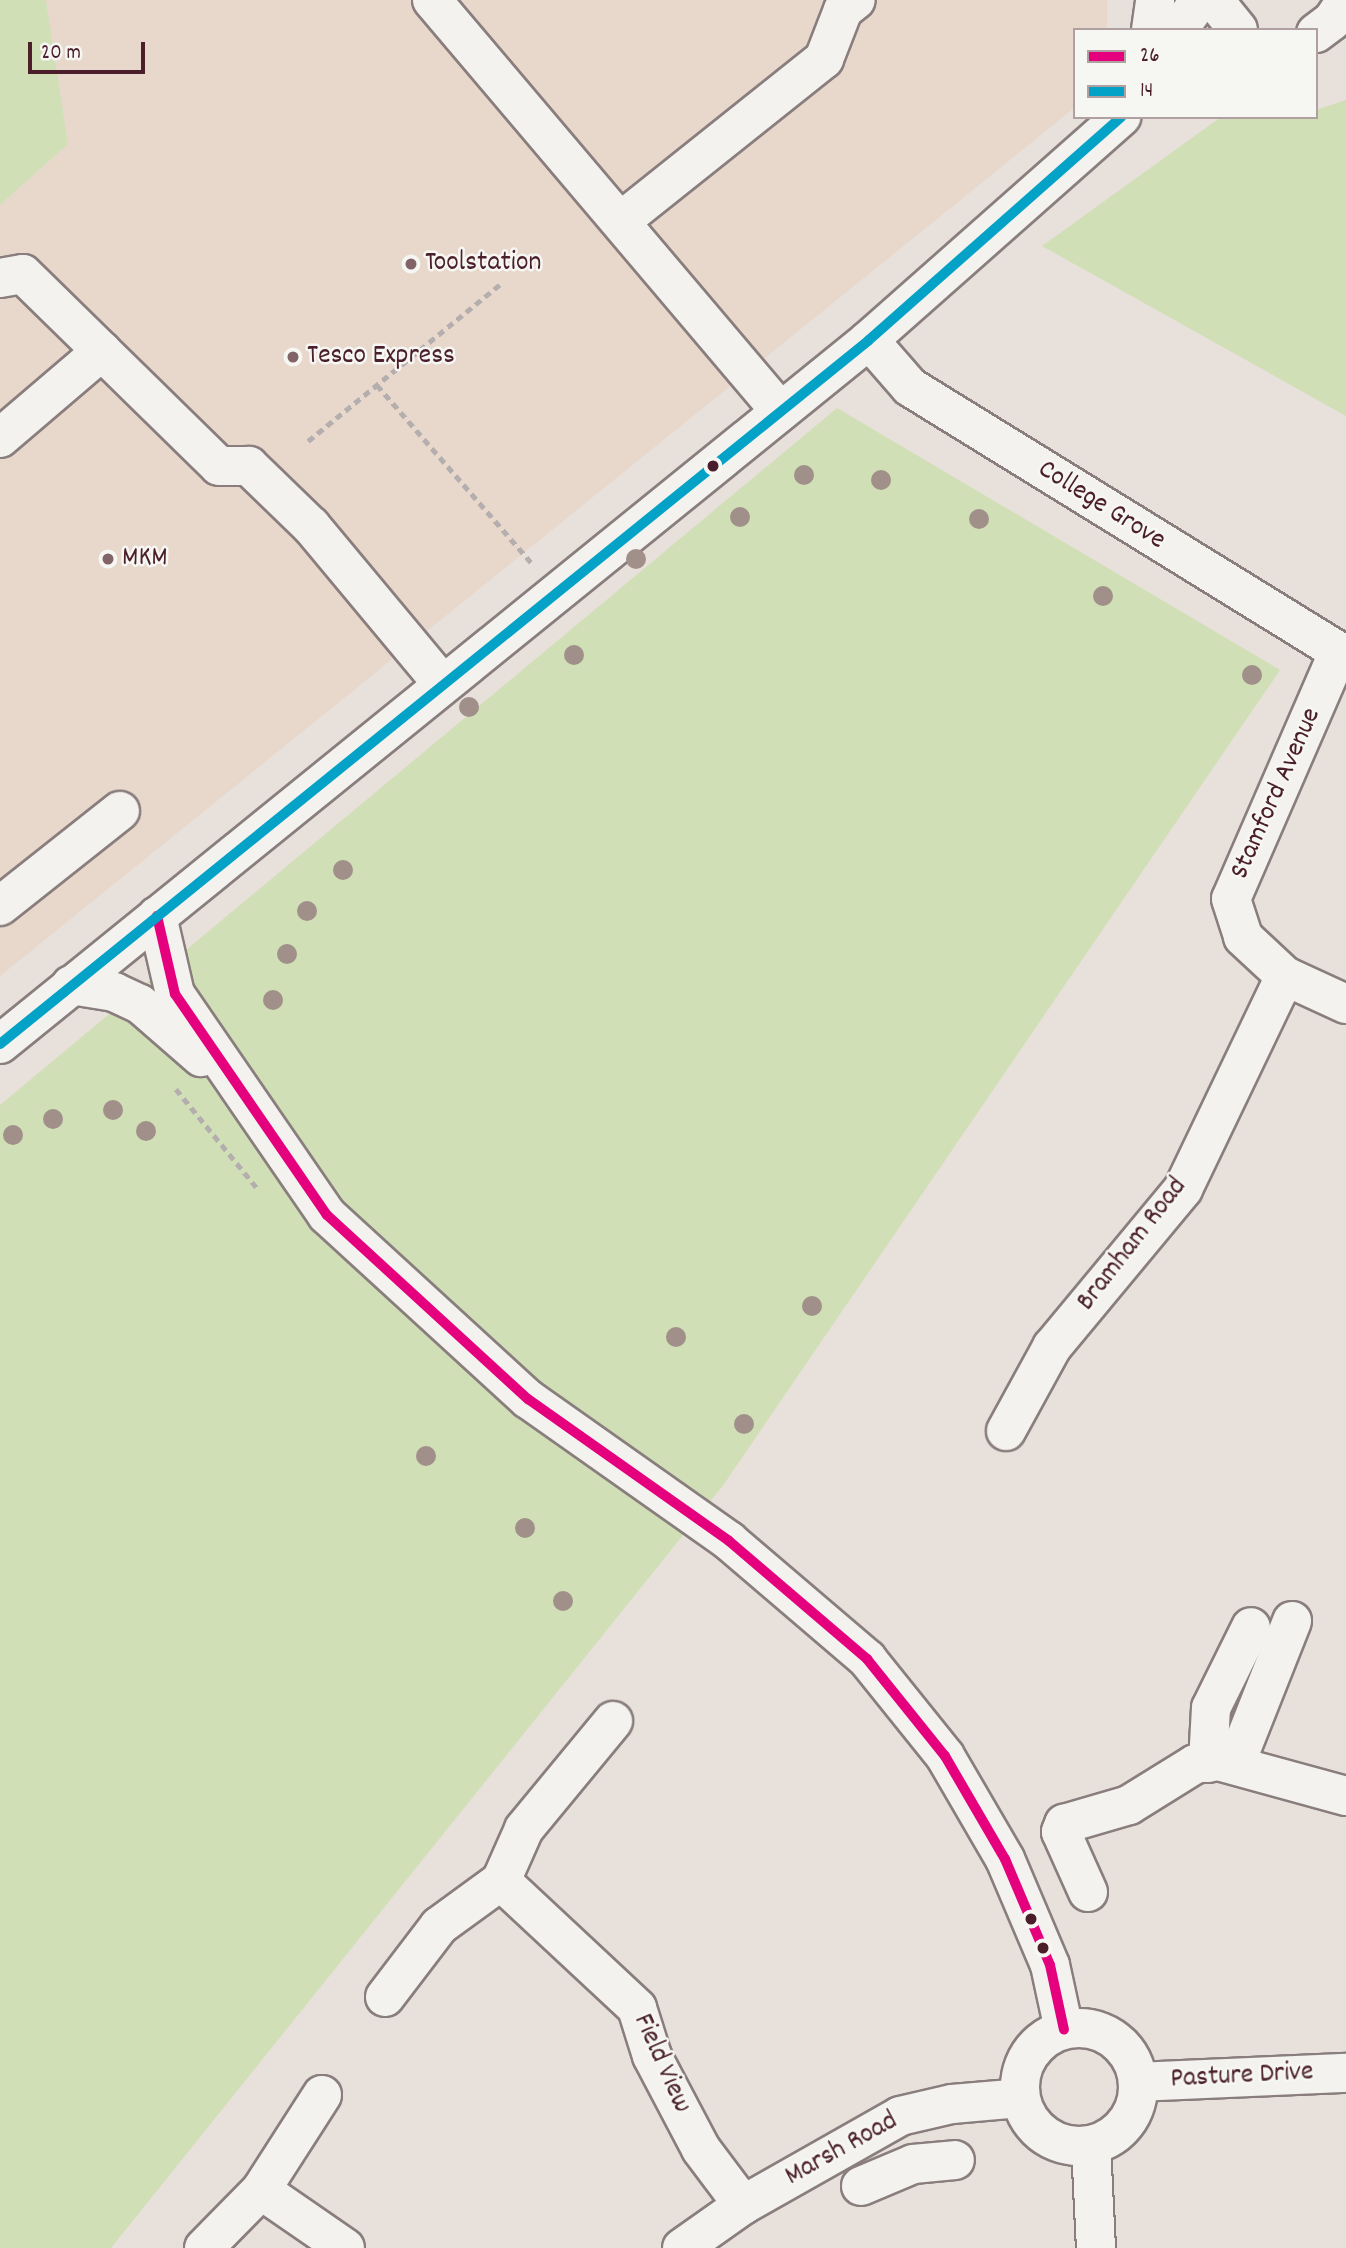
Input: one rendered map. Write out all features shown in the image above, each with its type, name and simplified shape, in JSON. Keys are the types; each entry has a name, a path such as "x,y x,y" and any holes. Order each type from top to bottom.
{"street":[{"path":"432,0 780,411"},
{"path":"621,221 824,59 843,10 856,0"},
{"path":"1151,28 1155,0"},
{"path":"1179,28 1200,0"},
{"path":"1214,0 1236,28"},
{"path":"1318,34 1332,21 1346,0"},
{"path":"1318,36 1346,40"},
{"path":"0,1044 555,591 869,340 1116,119"},
{"path":"0,278 23,274 219,466 249,466 285,500 442,683"},
{"name":"College Grove","path":"869,340 910,387 1342,654"},
{"path":"0,439 102,351"},
{"name":"Stamford Avenue","path":"1342,654 1231,899 1243,937 1286,976 1346,1004"},
{"path":"0,906 120,811"},
{"path":"157,916 175,994 243,1097 327,1215 528,1399 729,1541 867,1659 945,1756 1005,1859 1050,1965 1065,2030"},
{"name":"Bramham Road","path":"1004,1437 1052,1347 1183,1189 1286,976"},
{"path":"71,985 114,992 140,1004 243,1097"},
{"path":"1222,1764 1292,1621"},
{"path":"1222,1764 1211,1708 1251,1627"},
{"path":"385,1997 439,1926 501,1881 524,1829 613,1721"},
{"path":"1088,1892 1060,1832 1064,1824 1129,1805 1195,1764 1222,1764 1346,1796"},
{"name":"Field View","path":"501,1881 632,2000 652,2056 701,2149 743,2205"},
{"path":"1065,2030 1096,2030 1116,2041 1132,2060 1138,2082 1136,2104 1127,2123 1112,2137 1091,2146 1071,2146 1049,2139 1029,2119 1020,2098 1022,2072 1030,2053 1065,2030"},
{"name":"Pasture Drive","path":"1138,2082 1346,2073"},
{"path":"215,2235 261,2190 293,2134 321,2095"},
{"name":"Marsh Road","path":"682,2248 743,2205 900,2116 952,2104 1020,2098"},
{"path":"900,2116 913,2164"},
{"path":"1091,2146 1096,2248"},
{"path":"861,2186 913,2164 955,2160"},
{"path":"261,2190 345,2248"}],"path":[{"path":"307,441 502,283"},
{"path":"377,385 555,591"}],"shaded area":[{"path":"46,0 1107,0 1107,28 1073,28 1073,109 0,976 0,205 68,144"}],"green space":[{"path":"0,0 46,0 68,144 0,205"},
{"path":"1346,100 1346,416 1042,246 1218,119 1318,119 1318,109"},
{"path":"837,408 1280,670 724,1484 111,2248 0,2248 0,1105"}],"transit line":[{"name":"14","path":"0,1044 869,340 1119,119"},
{"name":"26","path":"157,916 175,994 327,1215 528,1399 729,1541 867,1659 945,1756 1005,1859 1050,1965 1064,2030"}],"place":[{"name":"Toolstation","path":"411,264"},
{"name":"Tesco Express","path":"293,357"},
{"name":"MKM","path":"108,559"}]}
